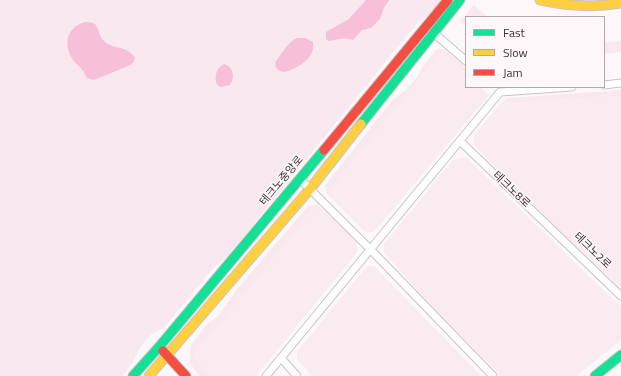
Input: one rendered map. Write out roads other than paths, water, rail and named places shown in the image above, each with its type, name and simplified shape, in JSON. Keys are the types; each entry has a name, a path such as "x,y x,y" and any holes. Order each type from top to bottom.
{"main road":[{"name":"테크노중앙로","path":"133,376 300,179 448,0"},
{"path":"149,376 168,356 310,189 460,0"},
{"path":"540,0 575,7 621,4"},
{"path":"159,346 186,376"},
{"path":"595,376 621,355"}],"street":[{"path":"434,33 465,60"},
{"path":"605,85 621,83"},
{"path":"266,376 460,142 497,89 534,88"},
{"name":"테크노8로","path":"460,142 562,239"},
{"path":"300,179 493,376"},
{"name":"테크노2로","path":"562,239 621,296"},
{"path":"281,358 297,376"}]}
